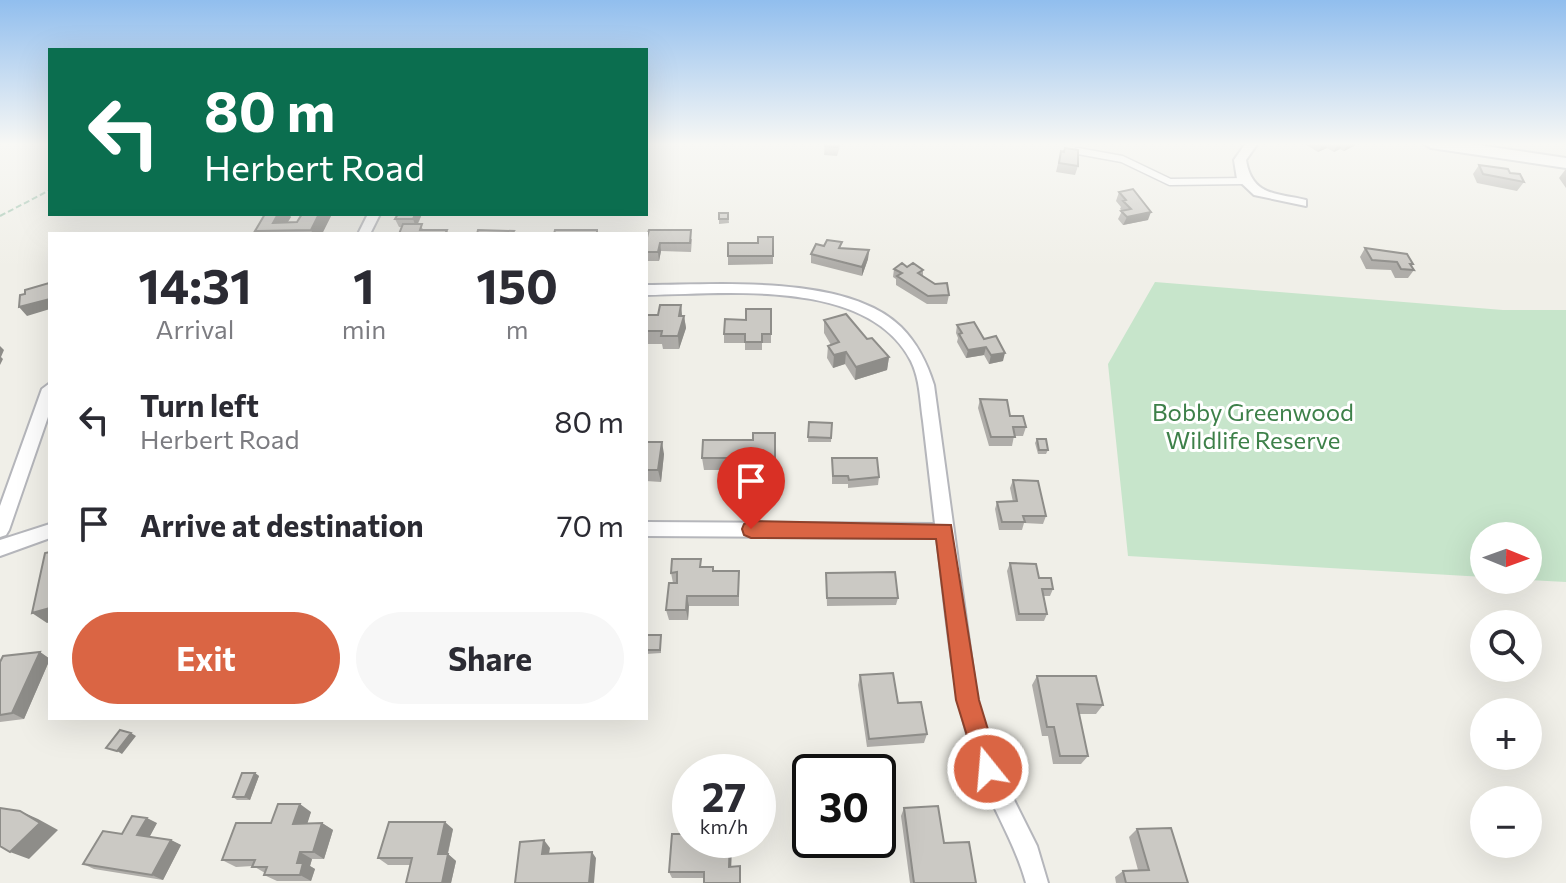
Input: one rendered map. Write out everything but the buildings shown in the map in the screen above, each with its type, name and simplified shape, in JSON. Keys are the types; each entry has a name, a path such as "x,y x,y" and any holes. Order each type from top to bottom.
{"street":[{"path":"1249,184 1258,192 1302,203"},
{"path":"648,290 798,291 850,302 896,333 916,355 926,385 967,700 988,769 1029,854 1037,883"},
{"path":"0,530 48,394"},
{"path":"648,529 944,531"},
{"path":"0,548 48,532"}],"path":[{"path":"0,216 48,191"}],"green space":[{"name":"Bobby Greenwood Wildlife Reserve","path":"1155,282 1503,310 1566,310 1566,582 1542,581 1542,522 1470,522 1470,576 1128,556 1108,364"}],"route":[{"path":"751,529 944,531 967,700 988,769"}]}
